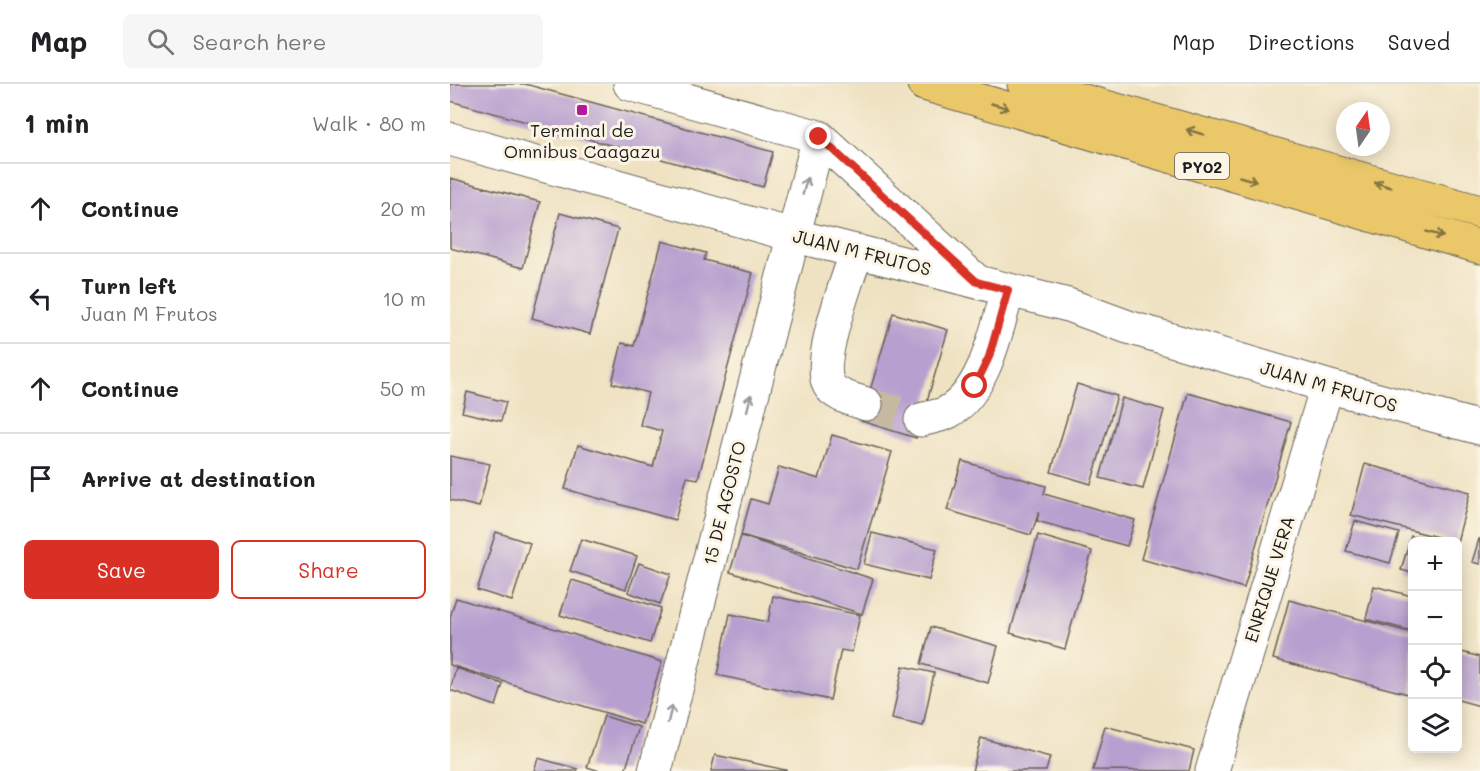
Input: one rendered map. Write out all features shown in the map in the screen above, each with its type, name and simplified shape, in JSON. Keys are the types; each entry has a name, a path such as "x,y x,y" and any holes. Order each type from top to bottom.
{"highway":[{"name":"PY02","path":"924,84 1480,247"},
{"name":"PY02","path":"1024,84 1480,212"}],"street":[{"path":"630,84 819,137 993,286 989,357 975,386 949,412 921,420"},
{"name":"15 DE AGOSTO","path":"655,771 819,137"},
{"name":"JUAN M FRUTOS","path":"450,139 792,235 1068,305 1128,327 1327,386 1480,428"},
{"path":"857,251 838,309 825,368 829,386 839,393 866,404"},
{"name":"ENRIQUE VERA","path":"1212,771 1327,386"}],"building":[{"path":"450,84 525,84 773,152 763,187 450,101"},
{"path":"450,178 540,202 523,268 450,248"},
{"path":"560,213 618,229 590,334 532,318"},
{"path":"662,241 706,253 704,260 753,273 698,479 687,477 675,520 565,489 578,445 653,467 662,431 640,425 648,393 612,383 622,343 634,346"},
{"path":"893,313 948,330 916,438 861,421"},
{"path":"1077,384 1117,396 1091,484 1051,472"},
{"path":"467,392 506,402 501,421 462,412"},
{"path":"1188,393 1291,422 1244,588 1141,559"},
{"path":"1122,398 1164,410 1143,489 1100,478"},
{"path":"832,435 892,452 857,569 741,535 751,499 768,504 779,467 819,479"},
{"path":"450,456 490,464 479,507 450,500"},
{"path":"962,461 1046,486 1044,494 1135,520 1127,546 1037,521 1039,512 1031,535 947,510"},
{"path":"1365,464 1470,492 1458,537 1437,537 1351,515"},
{"path":"1355,521 1399,533 1390,563 1346,551"},
{"path":"496,532 530,543 512,601 477,590"},
{"path":"872,533 937,549 929,580 864,564"},
{"path":"1038,535 1092,551 1065,649 1010,633"},
{"path":"741,536 873,579 862,614 730,572"},
{"path":"581,539 637,556 626,589 570,571"},
{"path":"1480,539 1480,564 1472,562"},
{"path":"1408,546 1408,572 1401,570"},
{"path":"639,563 671,574 660,604 628,592"},
{"path":"572,580 661,608 650,643 560,615"},
{"path":"1374,586 1408,595 1408,630 1366,619"},
{"path":"773,596 860,615 852,652 841,650 830,700 717,675 730,614 768,622"},
{"path":"456,598 662,662 642,724 450,665 450,617"},
{"path":"1289,600 1408,632 1408,694 1273,659"},
{"path":"931,627 998,646 988,683 921,664"},
{"path":"1462,652 1480,657 1480,706 1462,701"},
{"path":"903,666 934,673 923,726 892,719"},
{"path":"456,668 503,684 496,706 450,690"},
{"path":"604,716 639,727 625,771 600,771 587,767"},
{"path":"1105,726 1194,750 1189,771 1093,770"},
{"path":"981,738 1050,757 1046,771 972,771"},
{"path":"715,755 786,770 786,771 711,771"},
{"path":"538,758 578,769 577,771 534,771"}],"tunnel":[{"path":"866,404 921,420"}],"place":[{"name":"Terminal de Omnibus Caagazu","path":"582,110"}],"route":[{"path":"819,137 977,282 1008,290 989,357 975,386"}]}
